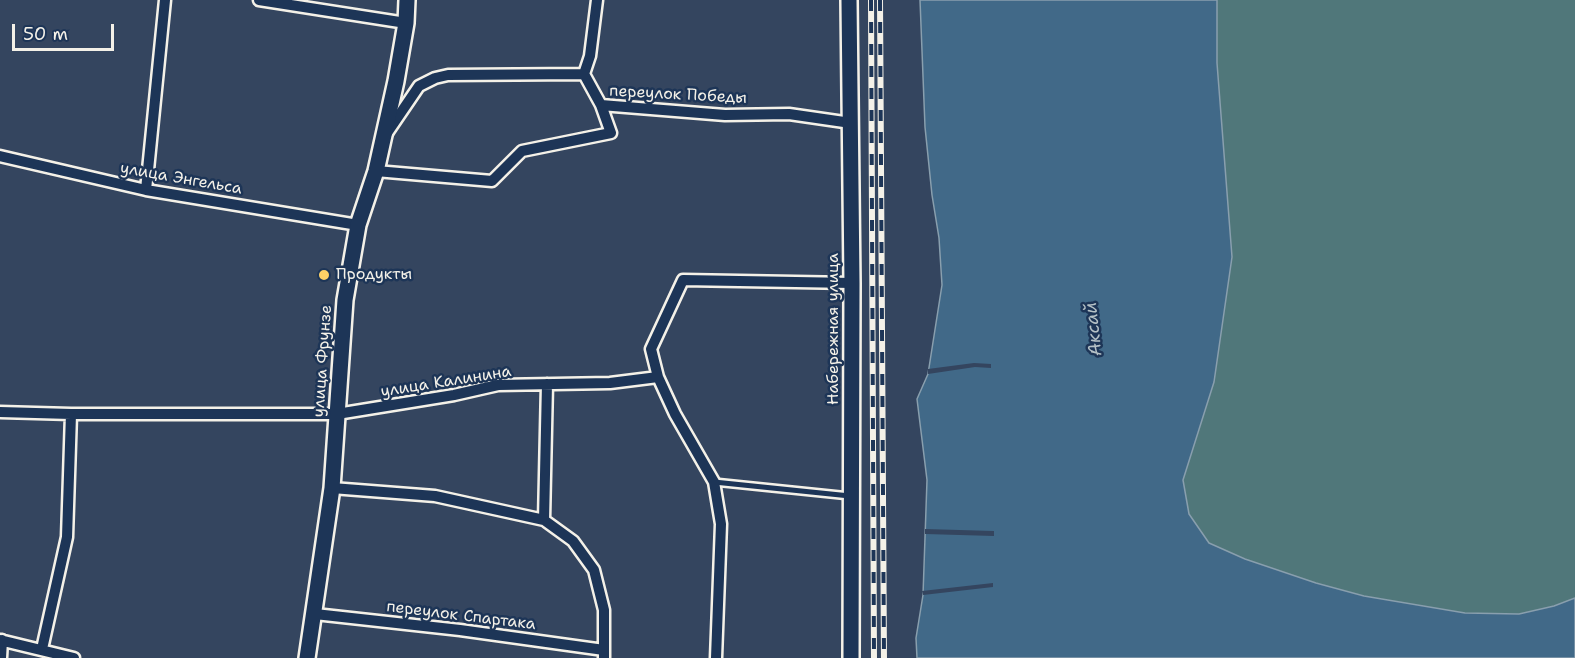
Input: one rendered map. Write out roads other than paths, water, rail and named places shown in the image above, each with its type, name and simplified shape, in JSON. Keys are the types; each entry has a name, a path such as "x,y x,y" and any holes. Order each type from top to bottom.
{"street":[{"path":"146,190 165,0"},
{"path":"259,0 406,24"},
{"name":"улица Фрунзе","path":"308,658 332,488 345,300 358,225 376,171 384,137 406,24 407,0"},
{"path":"597,0 590,56 584,74 601,105"},
{"name":"Набережная улица","path":"849,0 852,283 851,658"},
{"path":"384,137 419,86 435,78 448,75 584,74"},
{"name":"переулок Победы","path":"376,171 492,181 522,151 611,133 601,105 725,115 789,114 851,123"},
{"name":"улица Энгельса","path":"0,156 146,190 358,225"},
{"path":"716,658 721,524 714,482 675,414 658,377 651,349 683,280 852,283"},
{"name":"улица Калинина","path":"0,412 337,414 454,395 498,385 610,383 658,377"},
{"path":"544,520 547,384"},
{"path":"42,649 67,537 71,414"},
{"path":"332,488 435,496 544,520 573,541 594,570 604,610 604,654"},
{"name":"переулок Спартака","path":"315,614 460,630 604,654"},
{"path":"1,658 1,640 74,658"}],"lane":[{"path":"714,482 852,497"}],"water":[{"name":"Аксай","path":"920,0 1217,0 1217,63 1232,257 1214,382 1183,480 1189,514 1209,543 1245,559 1316,583 1364,596 1465,613 1519,614 1554,606 1575,598 1575,658 917,658 916,638 923,595 927,480 917,399 928,374 942,285 939,238 925,127"}],"railway":[{"path":"871,0 874,658"},
{"path":"880,0 884,658"}],"place":[{"name":"Продукты","path":"324,275"}]}
